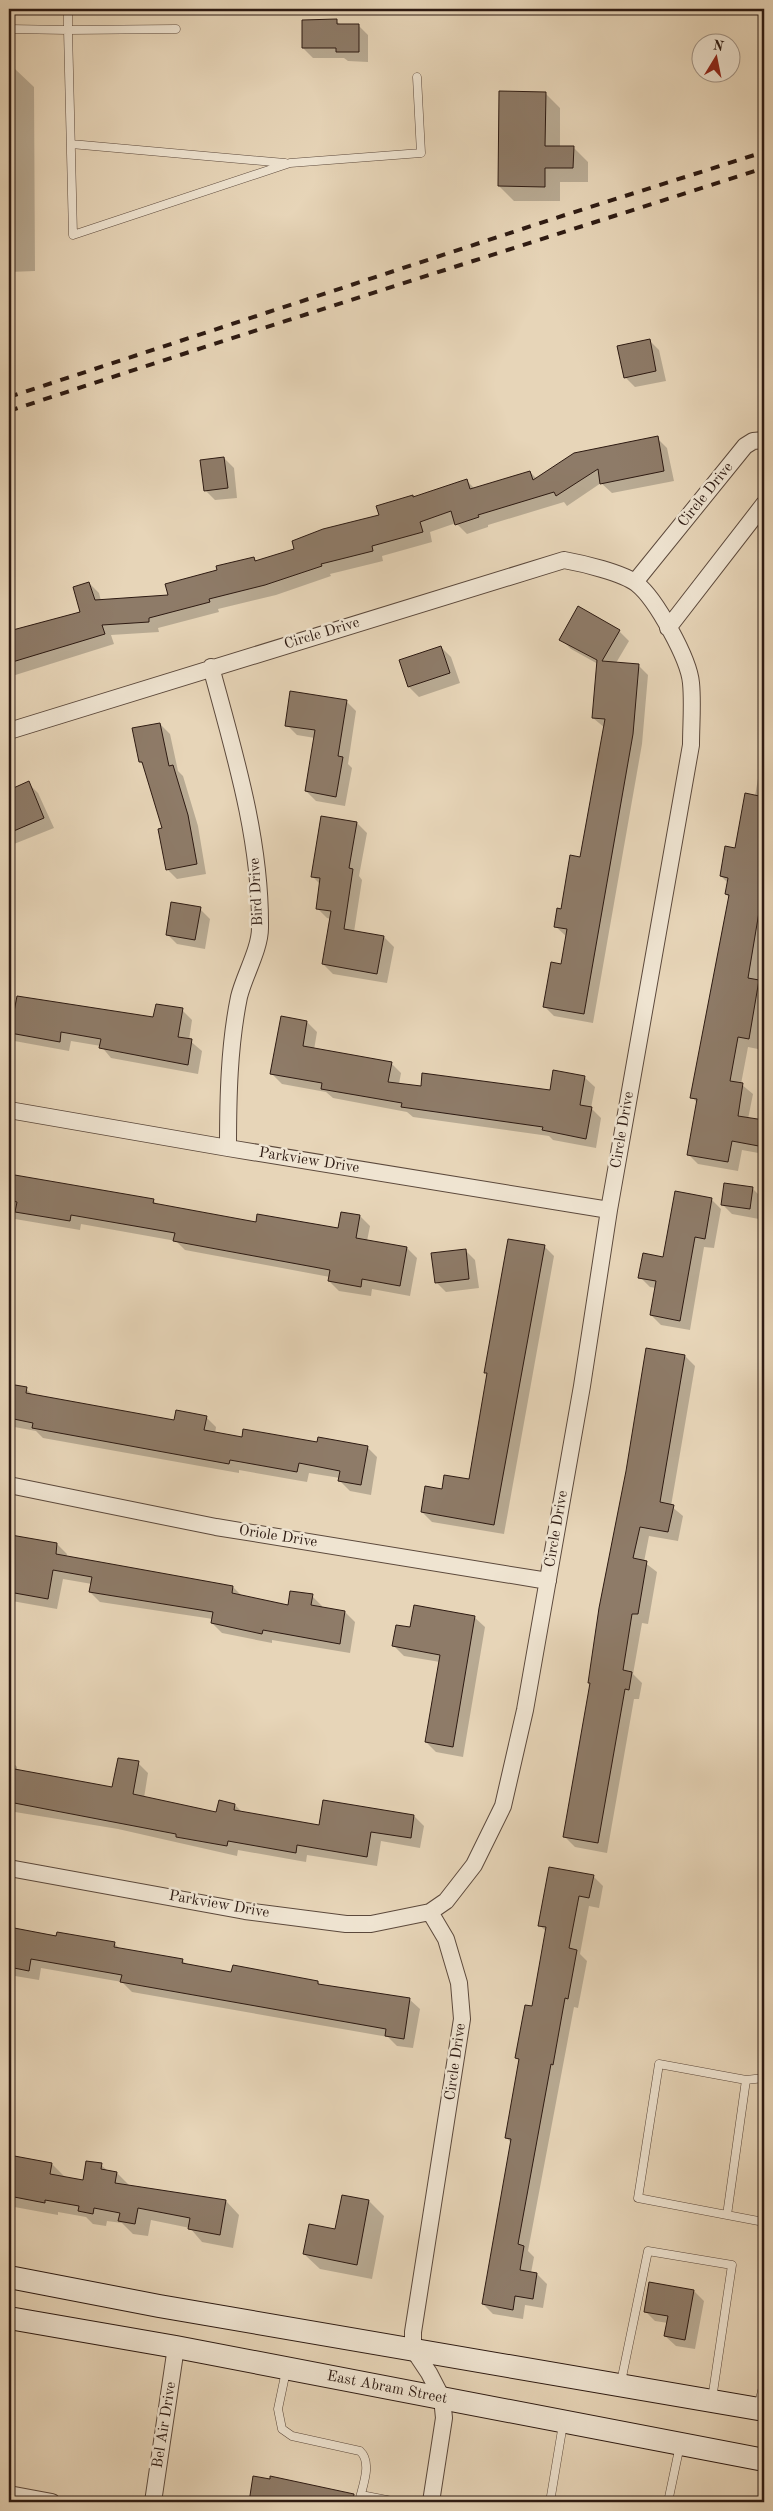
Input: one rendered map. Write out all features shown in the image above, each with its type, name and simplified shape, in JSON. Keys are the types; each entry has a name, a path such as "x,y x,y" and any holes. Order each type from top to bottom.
{"main road":[{"path":"9,2277 159,2306 761,2409"},
{"name":"East Abram Street","path":"9,2318 176,2347 764,2460"}],"street":[{"name":"Circle Drive","path":"635,582 745,446 753,441 764,440"},
{"path":"668,628 764,504"},
{"name":"Circle Drive","path":"9,731 211,667 564,560 585,564 635,582 648,595 679,645 691,682 691,745 609,1210 582,1386 525,1710 503,1806 474,1865 446,1901 430,1912 446,1939 459,1983 462,2019 414,2332 413,2349"},
{"name":"Bird Drive","path":"211,667 236,757 257,862 260,930 240,995 233,1030 228,1091 228,1148"},
{"name":"Parkview Drive","path":"9,1110 609,1210"},
{"name":"Oriole Drive","path":"9,1485 216,1527 548,1581"},
{"name":"Parkview Drive","path":"9,1868 245,1911 346,1924 371,1924 430,1912"},
{"name":"Bel Air Drive","path":"153,2502 176,2347"},
{"path":"413,2349 429,2373 442,2398 444,2418 431,2502"},
{"path":"9,2494 52,2502"}],"lane":[{"path":"68,9 73,235 290,163"},
{"path":"9,28 68,30 176,29"},
{"path":"71,144 290,163 420,152 417,77"},
{"path":"764,2078 746,2080 659,2064 638,2198 764,2222"},
{"path":"727,2215 746,2080"},
{"path":"620,2384 648,2251 732,2266 712,2401"},
{"path":"286,2369 278,2409 278,2420 282,2430 292,2436 360,2451 365,2456 367,2463 360,2499 397,2502"},
{"path":"761,2409 764,2384"},
{"path":"550,2502 563,2422"},
{"path":"668,2502 680,2444"}],"building":[{"path":"337,19 337,24 359,24 359,52 336,52 336,48 302,48 302,20"},
{"path":"499,91 546,92 545,146 574,146 573,168 545,168 545,187 498,186"},
{"path":"650,339 656,371 624,378 617,346"},
{"path":"658,436 664,471 600,484 598,469 556,496 554,492 478,515 479,517 455,525 451,511 420,522 423,532 372,546 373,551 321,564 322,566 265,585 209,599 210,602 149,618 149,622 102,625 105,634 9,663 9,631 80,612 73,587 89,582 95,600 168,595 165,584 217,570 216,566 254,557 255,561 294,549 292,541 323,529 379,515 376,506 413,495 413,497 467,479 470,489 530,471 533,480 574,453"},
{"path":"224,457 228,488 204,491 200,460"},
{"path":"578,606 620,630 602,661 639,664 633,734 584,1014 543,1007 551,962 561,964 567,929 554,927 557,908 561,909 570,855 580,857 605,719 592,718 597,660 559,640"},
{"path":"441,646 450,673 408,687 399,660"},
{"path":"290,691 347,700 338,756 343,757 336,797 305,791 315,730 285,726"},
{"path":"160,723 169,766 173,765 188,815 197,864 166,870 158,829 162,828 142,762 139,762 132,728"},
{"path":"29,781 44,818 9,833 9,790"},
{"path":"745,793 764,797 764,901 761,900 748,978 759,980 749,1039 738,1037 730,1081 743,1083 738,1116 764,1120 764,1147 732,1141 728,1162 687,1155 697,1099 690,1098 729,895 725,894 728,878 720,876 725,846 735,848"},
{"path":"321,816 357,822 349,868 353,869 344,929 384,936 377,974 322,964 331,911 316,909 320,878 311,877"},
{"path":"171,902 201,907 195,940 166,935"},
{"path":"17,996 153,1017 156,1004 183,1008 178,1037 192,1039 188,1065 99,1048 101,1039 61,1032 60,1042 10,1033"},
{"path":"281,1016 307,1021 303,1046 392,1062 388,1082 421,1086 422,1073 550,1090 553,1070 585,1076 580,1105 592,1107 586,1139 542,1130 543,1127 401,1107 402,1103 321,1089 322,1083 270,1074"},
{"path":"9,1174 154,1199 153,1203 256,1222 257,1214 338,1228 341,1212 360,1215 356,1238 407,1247 400,1286 362,1279 361,1287 328,1281 330,1270 173,1241 175,1233 71,1215 70,1221 15,1212 17,1202 9,1200"},
{"path":"724,1183 753,1187 750,1209 721,1205"},
{"path":"675,1191 712,1198 705,1239 695,1237 680,1321 650,1315 656,1281 638,1278 643,1253 663,1257"},
{"path":"508,1239 545,1245 494,1525 421,1512 425,1486 442,1489 444,1475 469,1479 487,1373 484,1373"},
{"path":"466,1249 469,1279 435,1283 431,1253"},
{"path":"646,1348 685,1355 660,1502 674,1505 668,1532 640,1527 633,1558 647,1561 638,1614 632,1614 623,1670 632,1672 629,1690 625,1689 598,1843 563,1837 590,1683 588,1683 599,1608 626,1471"},
{"path":"9,1384 27,1387 26,1393 174,1420 176,1410 207,1416 204,1430 242,1437 243,1429 317,1442 318,1437 368,1446 361,1485 338,1481 340,1471 299,1463 297,1472 230,1460 229,1464 32,1428 33,1423 9,1418"},
{"path":"11,1535 57,1543 56,1554 233,1586 232,1593 288,1605 290,1591 313,1594 311,1605 345,1611 340,1644 263,1630 262,1634 211,1623 213,1612 89,1592 92,1577 53,1570 48,1599 9,1592"},
{"path":"414,1605 475,1616 453,1747 425,1742 440,1655 392,1646 396,1625 410,1627"},
{"path":"118,1758 139,1761 133,1794 216,1812 219,1800 235,1804 234,1810 319,1825 323,1800 414,1815 411,1838 371,1832 367,1857 297,1845 296,1853 228,1841 227,1846 176,1837 176,1834 9,1802 9,1768 112,1787"},
{"path":"549,1867 594,1875 589,1898 579,1896 569,1948 577,1950 568,1999 565,1998 553,2065 551,2064 518,2244 524,2246 520,2270 537,2273 533,2299 515,2296 513,2310 482,2304 511,2139 505,2138 519,2059 515,2058 525,2005 532,2006 546,1927 538,1926"},
{"path":"9,1927 56,1936 57,1932 115,1942 114,1947 183,1959 182,1963 231,1972 233,1965 318,1981 318,1984 410,1998 404,2039 385,2036 386,2029 120,1982 122,1975 31,1959 29,1971 9,1967"},
{"path":"9,2155 52,2163 50,2174 83,2180 86,2161 102,2163 101,2169 117,2172 115,2183 226,2200 220,2235 188,2229 190,2218 138,2208 135,2224 118,2221 120,2213 94,2208 93,2214 78,2211 79,2206 45,2200 45,2203 9,2196"},
{"path":"342,2195 369,2200 357,2265 303,2254 309,2224 335,2229"},
{"path":"649,2282 694,2290 685,2340 664,2336 668,2316 644,2312"},
{"path":"253,2476 270,2479 270,2476 354,2494 353,2502 249,2502"}],"railway":[{"path":"9,397 764,152"},
{"path":"9,411 764,168"}]}
